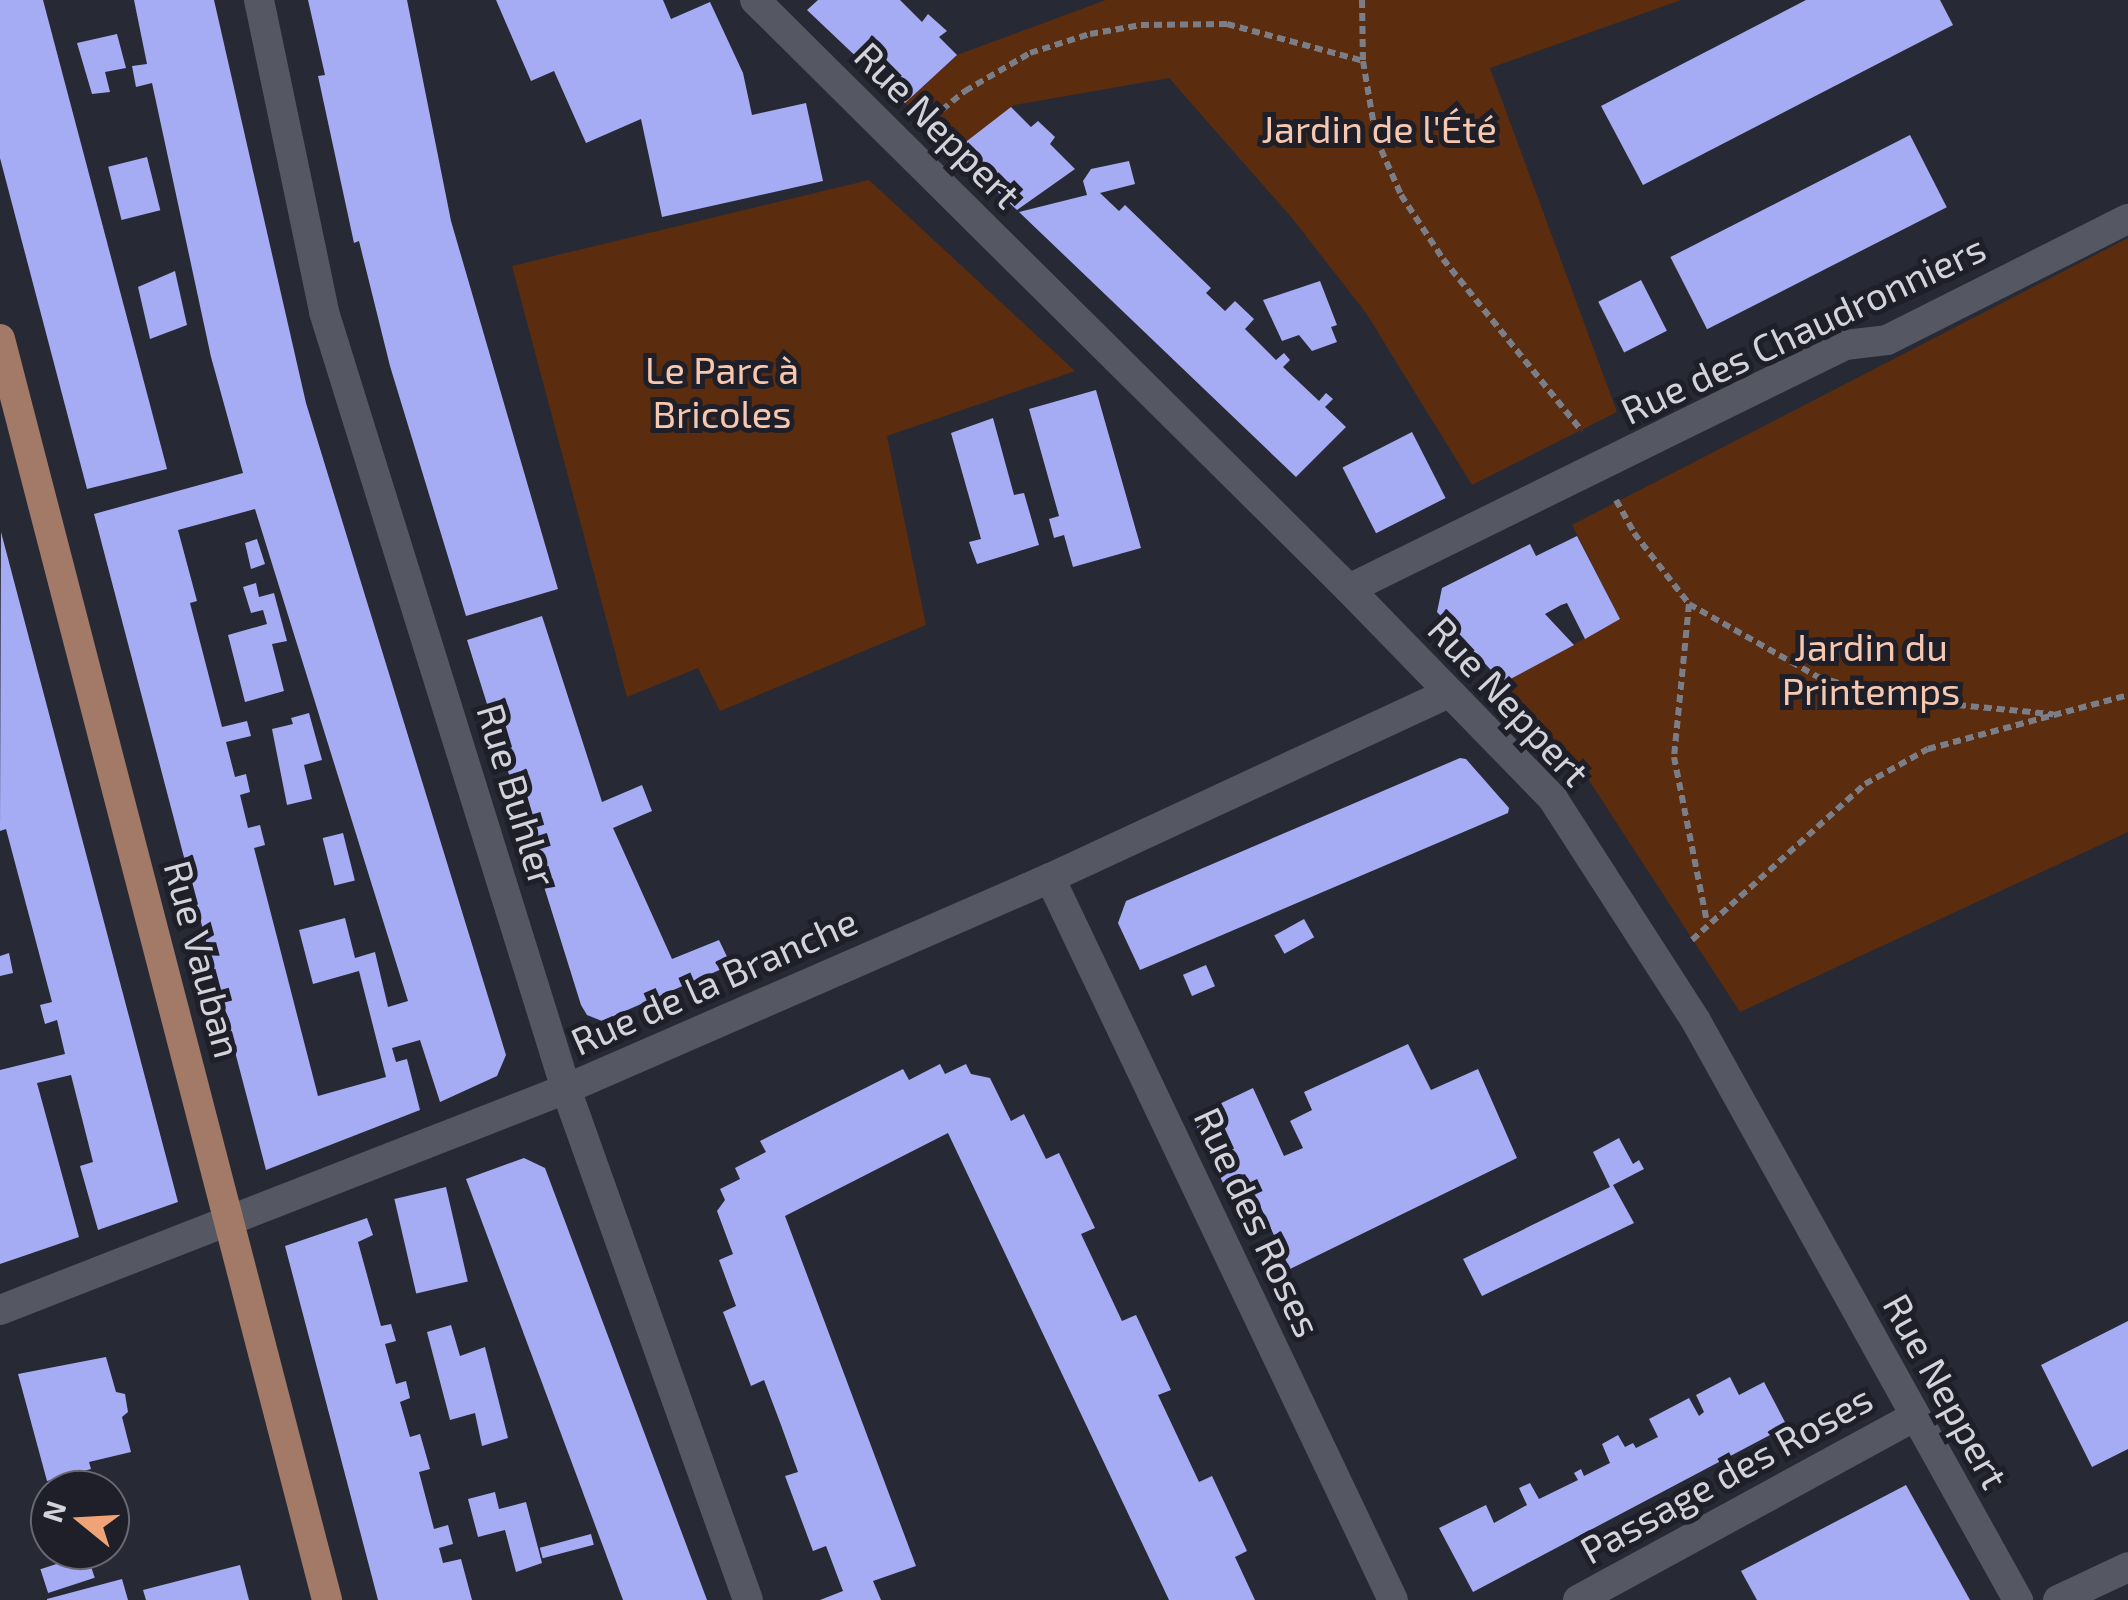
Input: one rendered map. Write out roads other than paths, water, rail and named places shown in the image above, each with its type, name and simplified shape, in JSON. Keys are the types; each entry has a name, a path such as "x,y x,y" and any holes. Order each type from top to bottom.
{"main road":[{"name":"Rue Vauban","path":"0,339 327,1600"}],"street":[{"name":"Rue Buhler","path":"258,0 324,312 566,1089 748,1600"},
{"name":"Rue Neppert","path":"755,0 1349,589 1447,694 1554,799 1696,1021 2018,1600"},
{"name":"Rue des Chaudronniers","path":"1349,589 1845,345 1887,340 2128,219"},
{"name":"Rue de la Branche","path":"0,1310 566,1089 1050,878 1447,694"},
{"name":"Rue des Roses","path":"1050,878 1393,1600"},
{"name":"Passage des Roses","path":"1578,1600 1914,1417"},
{"path":"2058,1600 2128,1567"}],"park label":[{"name":"Jardin de l'Été","path":"1379,129"},
{"name":"Le Parc à Bricoles","path":"722,392"},
{"name":"Jardin du Printemps","path":"1871,669"}]}
